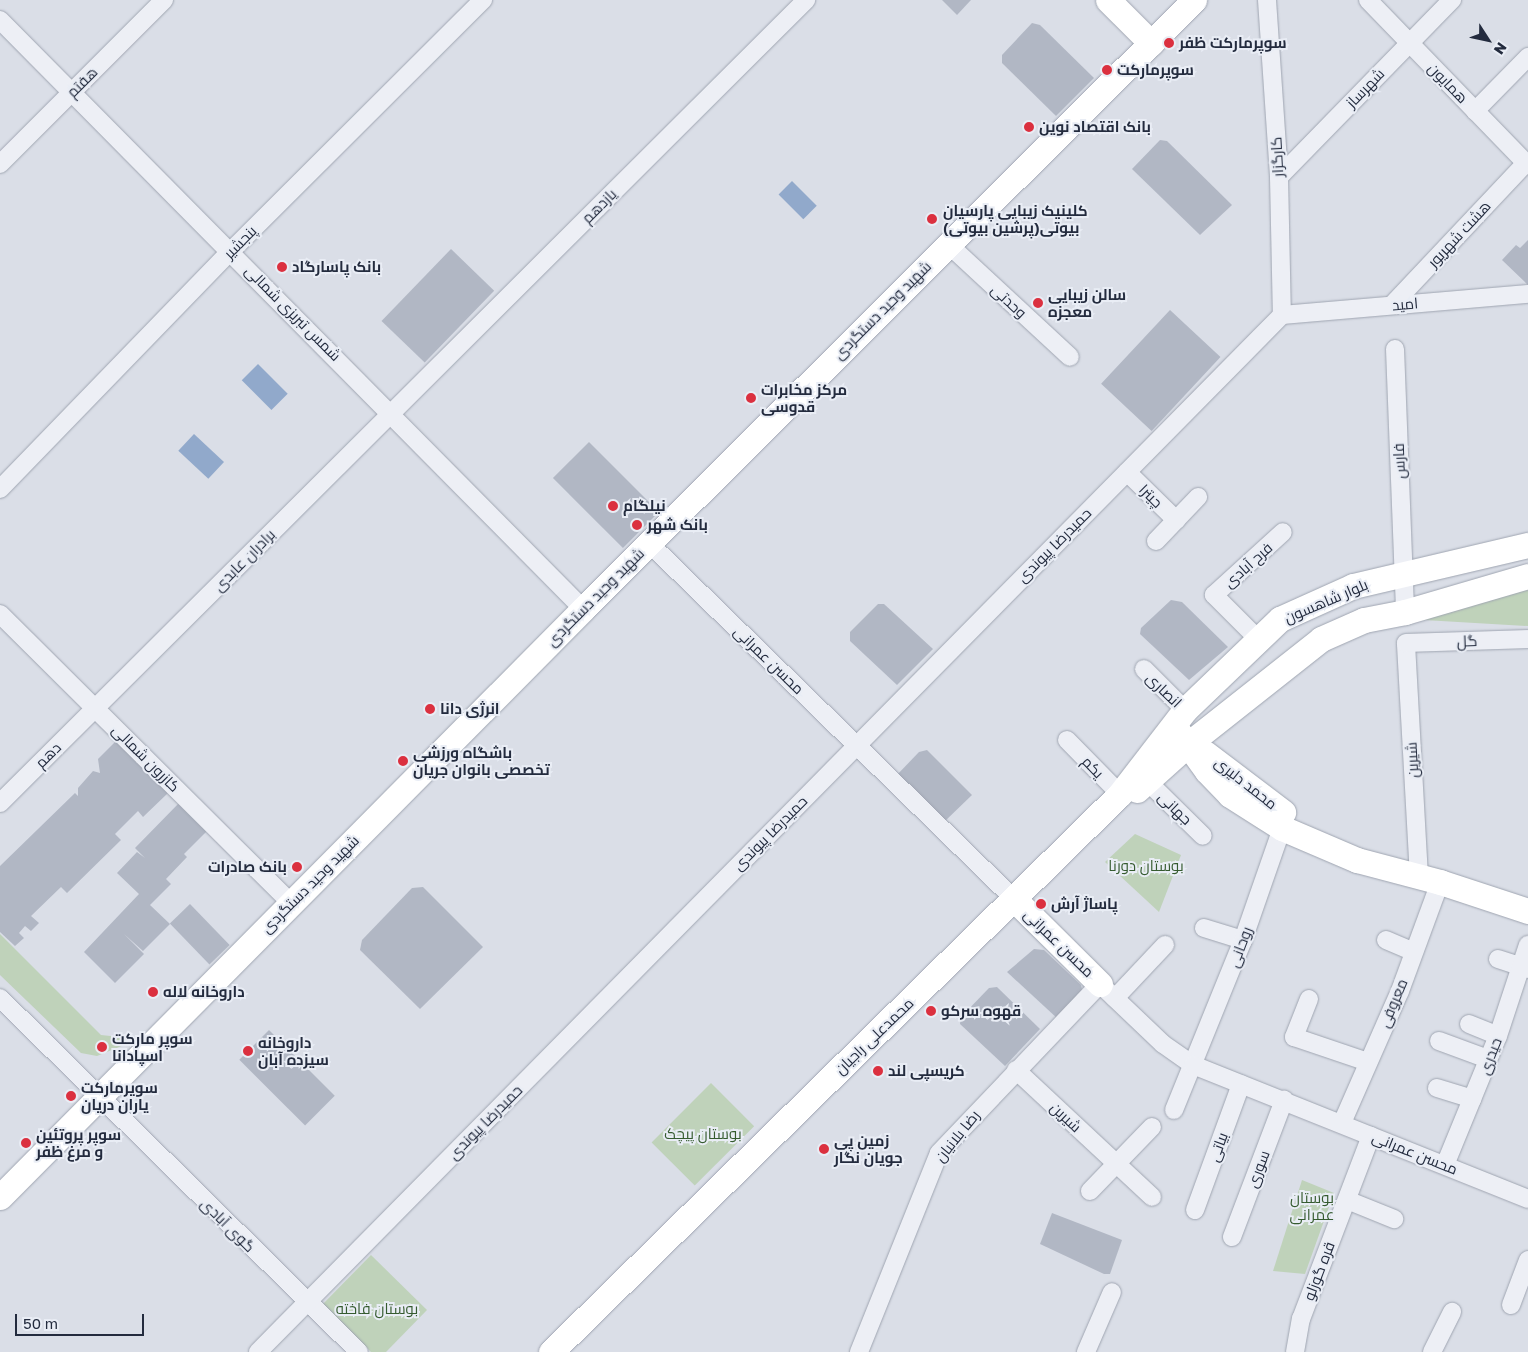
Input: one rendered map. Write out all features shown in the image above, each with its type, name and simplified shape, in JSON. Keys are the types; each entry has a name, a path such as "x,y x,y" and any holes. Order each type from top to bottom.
{"main road":[{"path":"1108,0 1151,42"},
{"name":"شهید وحید دستگردی","path":"0,1197 583,608 1194,0"},
{"name":"بلوار شاهسون","path":"1182,727 1280,619 1353,586 1528,545"},
{"path":"1182,727 1321,639 1364,620 1405,612 1528,576"},
{"name":"محمدعلی راجیان","path":"552,1352 1147,781 1182,727"},
{"name":"محمدعلی راجیان","path":"570,1352 1018,904 1182,727"},
{"name":"محمد دلیری","path":"1182,727 1230,795 1282,828 1357,860 1528,897"},
{"name":"محمد دلیری","path":"1182,727 1211,755 1284,813 1425,874 1528,911"},
{"name":"محسن عمرانی","path":"1018,904 1108,991"}],"street":[{"name":"هفتم","path":"0,164 164,0"},
{"name":"پنجشیر","path":"0,489 231,251 484,0"},
{"name":"یازدهم","path":"392,412 806,0"},
{"name":"کارگزار","path":"1267,0 1279,177 1282,315"},
{"name":"همایون","path":"1368,0 1527,164"},
{"name":"شهرساز","path":"1279,177 1452,0"},
{"name":"شمس تبریزی شمالی","path":"0,20 392,412 583,608"},
{"path":"1475,111 1528,57"},
{"name":"هشت شهریور","path":"1392,305 1527,164"},
{"name":"وحدتی","path":"948,244 1070,358"},
{"name":"امید","path":"1282,315 1528,294"},
{"name":"حمیدرضا پیوندی","path":"258,1352 1282,315"},
{"name":"فارس","path":"1395,349 1405,612"},
{"name":"برادران عابدی","path":"95,708 392,412"},
{"name":"چیترا","path":"1127,472 1176,520"},
{"name":"چیترا","path":"1156,541 1198,497"},
{"name":"فرح آبادی","path":"1259,640 1214,595 1283,532"},
{"name":"محسن عمرانی","path":"649,543 1018,904"},
{"name":"کازرون شمالی","path":"0,614 291,903"},
{"name":"گل","path":"1406,643 1528,639"},
{"name":"شیرین","path":"1406,643 1425,874"},
{"name":"انصاری","path":"1144,669 1182,727"},
{"name":"دهم","path":"0,803 95,708"},
{"name":"یکم","path":"1067,740 1120,794"},
{"name":"جهانی","path":"1147,781 1202,836"},
{"name":"روحانی","path":"1174,1110 1243,940 1282,828"},
{"name":"معروفی","path":"1342,1123 1414,952 1425,874"},
{"path":"1204,928 1243,940"},
{"path":"1386,940 1414,952"},
{"name":"رضا بلانیان","path":"859,1352 939,1153 1016,1070 1165,945"},
{"name":"حیدری","path":"1446,1165 1525,968 1528,945"},
{"path":"1498,959 1525,968"},
{"name":"محسن عمرانی","path":"1108,991 1163,1044 1193,1065 1528,1199"},
{"name":"گوی آبادی","path":"0,998 98,1097 359,1352"},
{"path":"1308,999 1294,1036 1368,1062"},
{"path":"1468,1024 1498,1036"},
{"path":"1439,1042 1488,1059"},
{"name":"شیرین","path":"1016,1070 1152,1197"},
{"name":"بیاتی","path":"1195,1210 1241,1084"},
{"path":"1436,1088 1472,1099"},
{"name":"سوری","path":"1232,1237 1284,1100"},
{"path":"1090,1191 1152,1127"},
{"name":"قره گوزلو","path":"1295,1352 1301,1318 1371,1136"},
{"path":"1347,1200 1394,1219"},
{"path":"1511,1305 1528,1260"},
{"path":"1086,1352 1112,1292"},
{"path":"1432,1352 1452,1312"}],"green space":[{"path":"1528,584 1528,626 1424,620 1424,611"},
{"name":"بوستان دورنا","path":"1135,834 1181,855 1159,912 1105,862"},
{"path":"0,934 101,1035 129,1038 124,1045 97,1056 81,1053 0,975"},
{"name":"بوستان پیچک","path":"711,1083 754,1126 695,1186 652,1142"},
{"name":"بوستان عمرانی","path":"1302,1180 1334,1193 1305,1274 1273,1271"},
{"name":"بوستان فاخته","path":"371,1255 427,1310 386,1352 371,1352 323,1304"}],"water":[{"path":"792,181 817,206 803,219 779,194"},
{"path":"258,364 288,394 271,410 242,380"},
{"path":"194,434 224,462 208,479 178,451"}],"building":[{"path":"942,0 971,0 957,15"},
{"path":"1032,23 1040,25 1094,78 1056,116 1002,63 1002,55"},
{"path":"1160,140 1167,141 1232,205 1200,235 1132,169"},
{"path":"1528,240 1528,285 1502,260 1516,245 1520,248"},
{"path":"451,249 494,291 425,363 382,321"},
{"path":"1170,310 1220,357 1152,431 1101,384"},
{"path":"589,442 659,512 623,548 553,478"},
{"path":"1171,600 1182,602 1228,647 1189,680 1140,634 1141,628"},
{"path":"878,604 884,604 933,649 897,685 850,641 850,632"},
{"path":"116,741 168,793 143,817 138,811 115,834 121,840 67,893 61,887 31,916 39,923 31,931 25,926 19,933 24,938 15,946 0,932 0,866 75,793 78,796 78,788 93,771 100,773 98,759"},
{"path":"927,750 972,795 943,823 895,777 919,752"},
{"path":"179,803 207,831 184,854 187,857 166,879 171,884 150,905 170,924 143,951 124,934 144,954 115,983 84,952 139,894 117,873 137,852 145,858 135,848"},
{"path":"423,887 483,947 420,1009 360,950 362,940 412,888"},
{"path":"190,904 230,945 209,964 170,923"},
{"path":"1034,949 1044,950 1081,985 1083,994 1058,1019 1007,972"},
{"path":"997,987 1040,1029 1005,1066 960,1024 961,1017 989,988"},
{"path":"269,1030 335,1096 305,1125 239,1060"},
{"path":"1052,1213 1122,1240 1110,1274 1104,1274 1040,1244"}],"place":[{"name":"سوپرمارکت ظفر","path":"1169,43"},
{"name":"سوپرمارکت","path":"1107,70"},
{"name":"بانک اقتصاد نوین","path":"1029,127"},
{"name":"کلینیک زیبایی پارسیان بیوتی(پرشین بیوتی)","path":"932,219"},
{"name":"بانک پاسارگاد","path":"282,267"},
{"name":"سالن زیبایی معجزه","path":"1038,303"},
{"name":"مرکز مخابرات قدوسی","path":"751,398"},
{"name":"نیلگام","path":"613,506"},
{"name":"بانک شهر","path":"637,525"},
{"name":"انرژی دانا","path":"430,709"},
{"name":"باشگاه ورزشی تخصصی بانوان جریان","path":"403,761"},
{"name":"بانک صادرات","path":"297,867"},
{"name":"پاساژ آرش","path":"1041,904"},
{"name":"داروخانه لاله","path":"153,992"},
{"name":"قهوه سرکو","path":"931,1011"},
{"name":"سوپر مارکت اسپادانا","path":"102,1047"},
{"name":"داروخانه سیزده آبان","path":"248,1051"},
{"name":"کریسپی لند","path":"878,1071"},
{"name":"سوپرمارکت یاران دریان","path":"71,1096"},
{"name":"سوپر پروتئین و مرغ ظفر","path":"26,1143"},
{"name":"زمین پی جویان نگار","path":"824,1149"}]}
